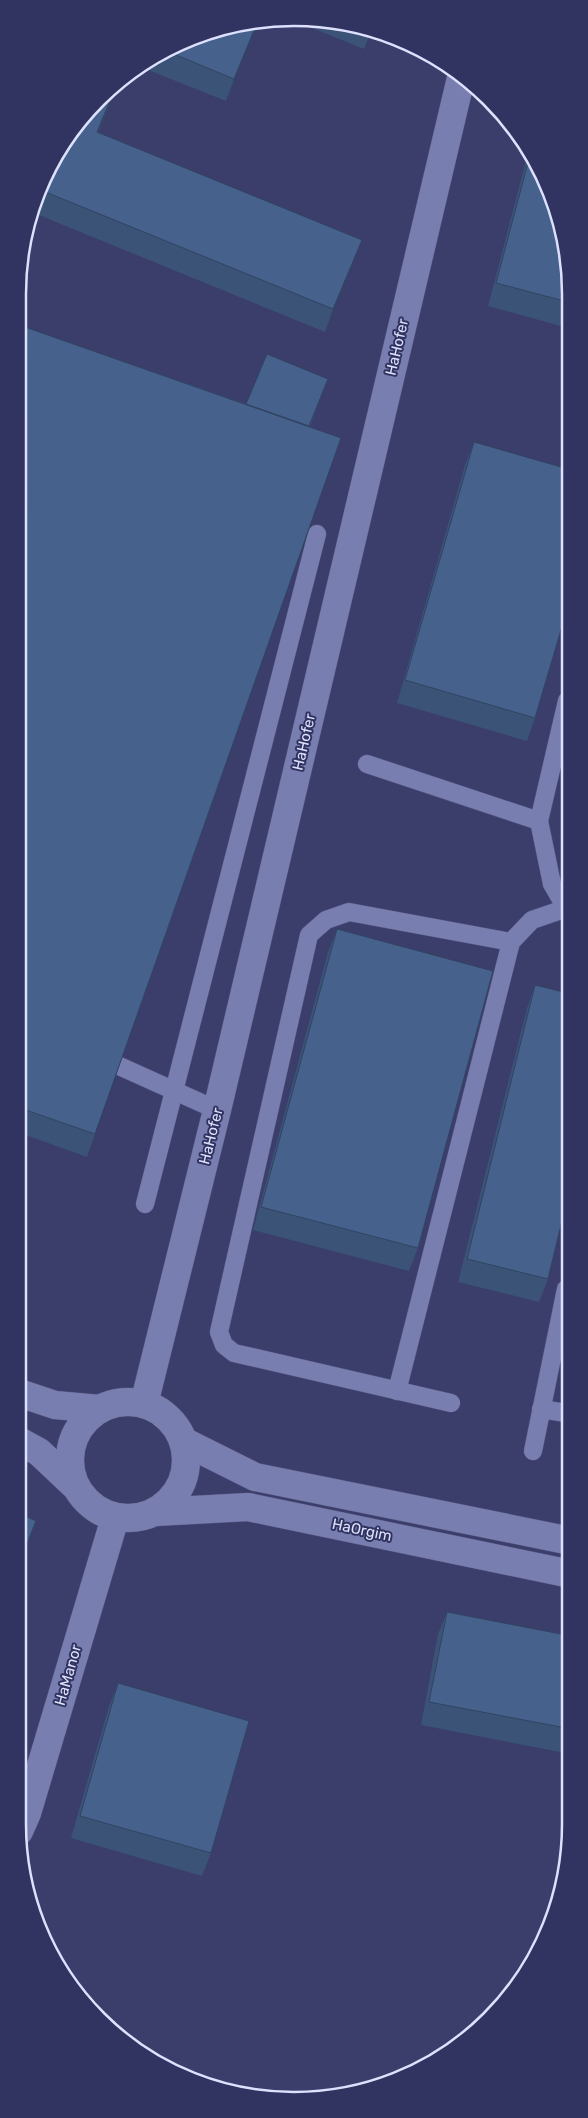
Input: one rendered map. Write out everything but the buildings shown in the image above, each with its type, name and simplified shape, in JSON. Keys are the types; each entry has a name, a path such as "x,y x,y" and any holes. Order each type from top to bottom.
{"street":[{"name":"HaHofer","path":"144,1404 217,1110 460,84"},
{"path":"26,1395 55,1405 100,1409"},
{"path":"26,1445 39,1452 74,1485 84,1500 98,1511 115,1518 136,1519 156,1512 176,1494 186,1468 183,1441 174,1425 161,1412 144,1404 130,1402 115,1403 100,1409 83,1423 72,1442 69,1463 74,1485"},
{"name":"HaOrgim","path":"183,1441 254,1477 562,1539"},
{"name":"HaOrgim","path":"156,1512 248,1507 562,1572"},
{"name":"HaManor","path":"26,1815 115,1518"}],"lane":[{"path":"145,1204 317,534"},
{"path":"562,722 539,821 552,884 562,901"},
{"path":"367,764 539,821"},
{"path":"397,1391 510,942 532,920 562,909"},
{"path":"451,1403 234,1354 224,1346 219,1332 309,935 326,920 349,912 510,942"},
{"path":"80,1049 217,1110"},
{"path":"533,1451 562,1309"},
{"path":"542,1409 562,1413"}]}
